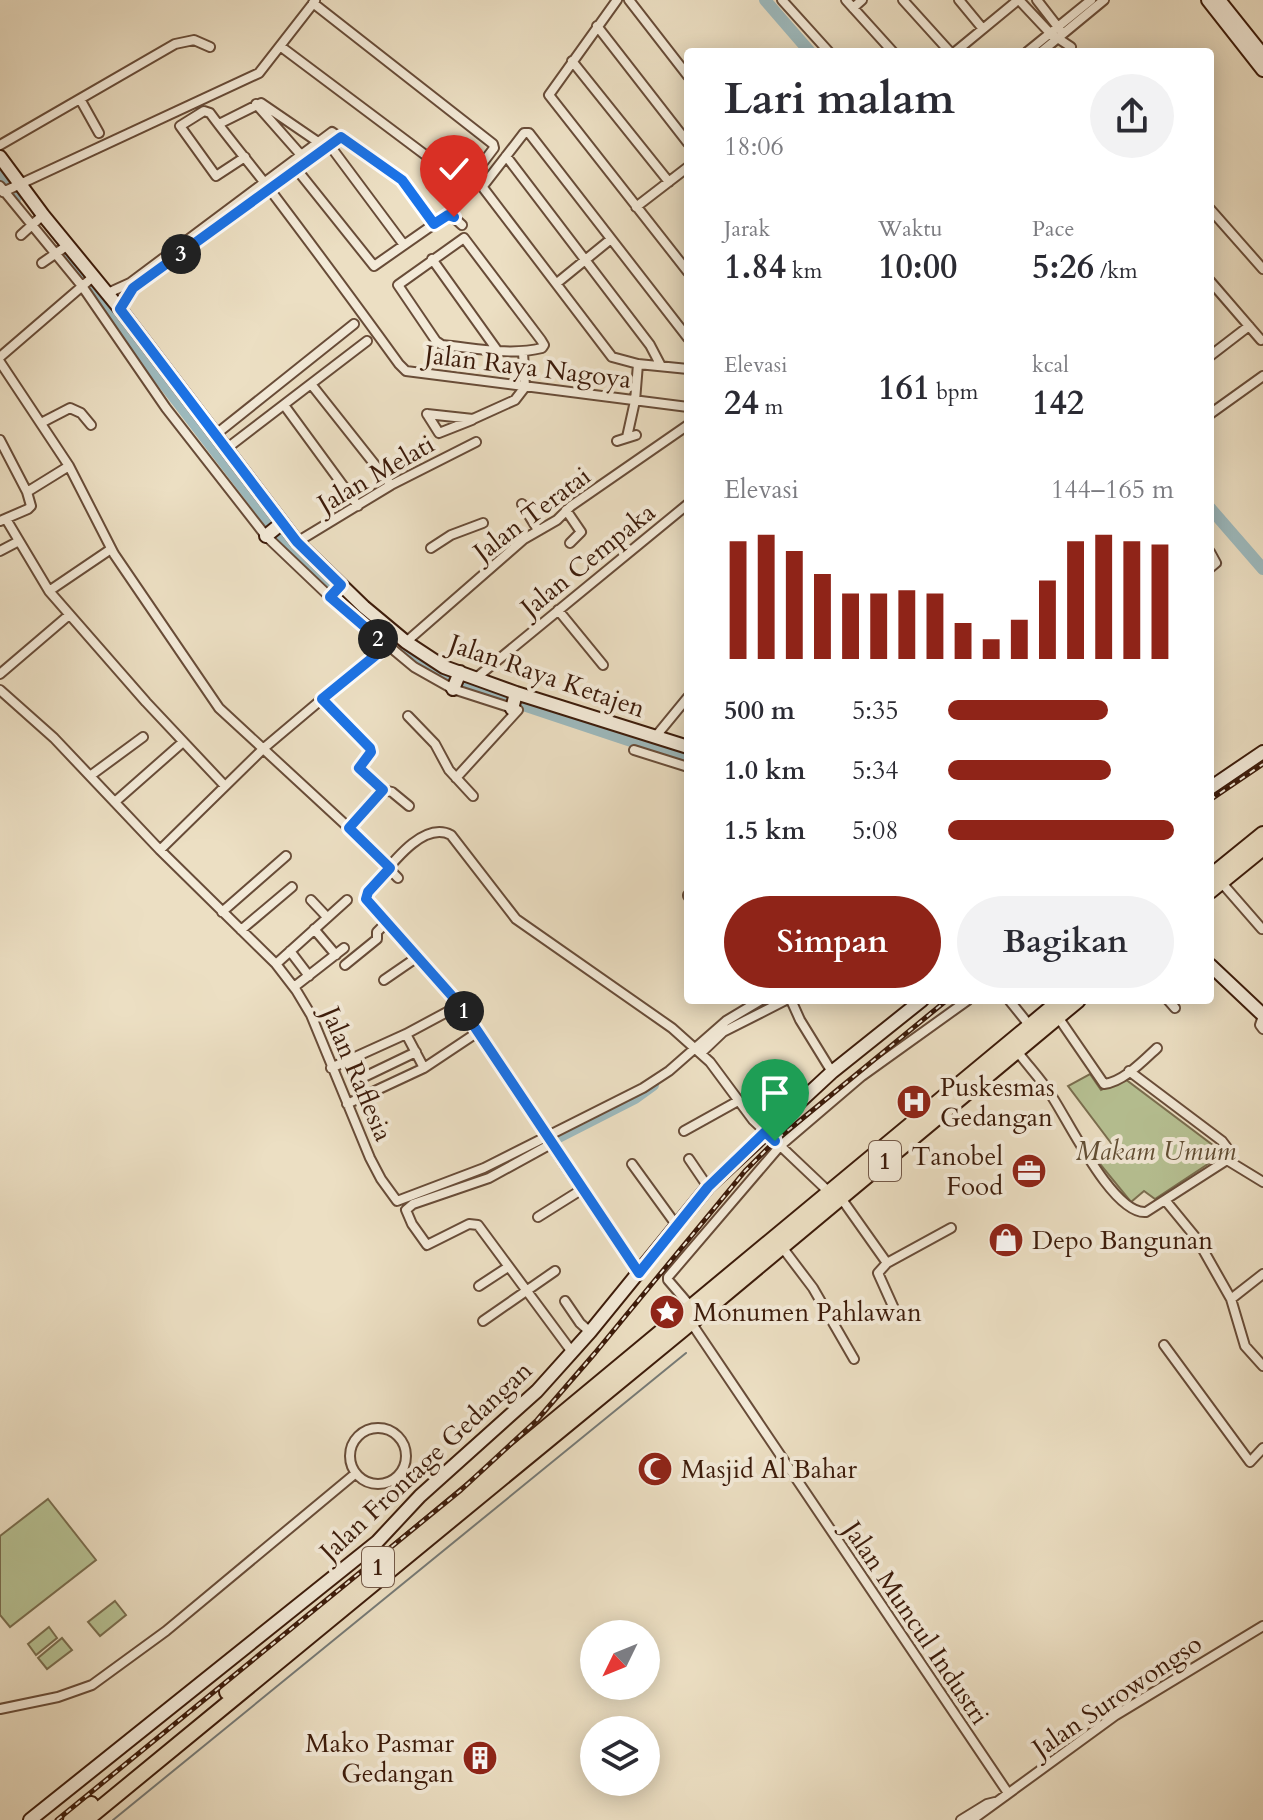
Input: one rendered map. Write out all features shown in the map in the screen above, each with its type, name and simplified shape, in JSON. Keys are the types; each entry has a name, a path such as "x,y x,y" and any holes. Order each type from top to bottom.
{"highway":[{"path":"1214,883 1263,834"},
{"path":"1214,883 1263,848"},
{"name":"1","path":"86,1820 689,1315 782,1247 835,1196 1056,1004"},
{"name":"1","path":"71,1820 1073,1004"}],"street":[{"path":"617,0 552,88 550,96 684,267"},
{"path":"629,0 684,71"},
{"path":"782,0 825,48"},
{"path":"846,0 889,48"},
{"path":"853,8 862,0"},
{"path":"903,0 949,48"},
{"path":"959,0 983,29"},
{"path":"958,48 1018,0 1072,48"},
{"path":"1037,0 1057,33"},
{"path":"1044,48 1091,0"},
{"path":"1033,48 1104,0"},
{"path":"1208,0 1263,70"},
{"path":"1219,0 1263,55"},
{"path":"9,188 259,73 314,2 493,143 494,148 469,181 460,181 280,46"},
{"path":"597,26 684,138"},
{"path":"0,145 178,42 194,40 210,47"},
{"path":"572,61 669,182"},
{"path":"80,99 99,133"},
{"path":"245,157 216,176 180,128 206,110 219,124 263,103 324,141 404,245"},
{"path":"256,104 301,155"},
{"name":"Jalan Raya Nagoya","path":"219,124 405,370 684,407"},
{"path":"684,333 528,132 521,136 483,188 615,359 684,369"},
{"path":"293,166 301,155 324,141 341,137 402,180 434,224"},
{"path":"108,293 132,286 324,141"},
{"path":"506,156 650,345 661,366"},
{"name":"Jalan Raya Ketajen","path":"2,163 9,188 88,281 108,293 281,524 339,587 395,641 432,661 457,681 476,678 515,703 656,736 684,746"},
{"path":"293,166 374,266 450,215 462,225"},
{"path":"636,207 684,170"},
{"path":"1214,214 1263,269"},
{"path":"21,235 37,221"},
{"path":"461,239 466,239 544,347 523,352 442,345 436,341 398,285 432,259 461,239"},
{"path":"557,283 611,239"},
{"path":"42,263 62,250"},
{"path":"432,259 497,350"},
{"path":"398,878 349,828 219,708 111,549 69,466 0,360 88,281 166,408 267,536 330,597 395,641 414,667 515,703 456,778"},
{"path":"120,309 132,286"},
{"path":"1214,286 1261,340"},
{"path":"215,435 354,324"},
{"path":"1214,350 1249,326"},
{"path":"226,449 367,341"},
{"path":"473,419 427,414 439,433 473,419 515,400 525,387 523,352"},
{"path":"617,441 632,436 638,364"},
{"path":"1214,411 1263,376"},
{"path":"311,384 391,485"},
{"path":"284,405 358,506"},
{"path":"41,423 70,408 81,413 91,425"},
{"name":"Jalan Teratai","path":"160,850 264,748 322,699 524,539 557,520 566,510 684,428"},
{"path":"0,440 27,492 30,507 3,520 49,591 225,786"},
{"name":"Jalan Melati","path":"297,542 391,485 476,442"},
{"path":"27,492 69,466"},
{"path":"522,504 538,530"},
{"name":"Jalan Cempaka","path":"476,678 684,507"},
{"path":"566,510 581,532 570,543"},
{"path":"431,548 453,534 483,523"},
{"path":"267,536 281,524"},
{"path":"0,551 19,541"},
{"path":"49,591 111,549"},
{"path":"330,597 339,587"},
{"path":"558,610 603,665"},
{"path":"0,674 69,615"},
{"name":"Jalan Raflesia","path":"0,690 54,738 160,850 276,964 294,987 311,1015 331,1068 381,1179 397,1201 487,1173 660,1077 698,1050"},
{"path":"322,699 370,748 371,752 359,768 383,790 392,792 409,806"},
{"path":"656,736 684,702"},
{"path":"408,716 435,744 446,766 473,796"},
{"path":"90,776 143,737"},
{"path":"116,801 183,742"},
{"path":"634,750 684,766"},
{"path":"1214,785 1263,752"},
{"path":"349,828 383,790"},
{"path":"639,1273 460,1005 366,897 409,846 427,834 448,833 516,919 672,1028 698,1050 765,1132 835,1196 887,1263"},
{"path":"222,912 286,856"},
{"path":"1214,883 1262,929"},
{"path":"241,930 292,887"},
{"path":"311,900 327,917"},
{"path":"276,964 347,900"},
{"path":"345,965 377,939 377,931 386,923"},
{"path":"314,929 336,955"},
{"path":"294,987 344,948"},
{"path":"290,951 309,976"},
{"path":"384,980 416,958"},
{"path":"1214,969 1262,1014"},
{"path":"1214,979 1249,1009 1262,1014"},
{"path":"698,1050 726,1021 754,1004"},
{"path":"698,1050 723,1032 780,1004"},
{"path":"790,1004 832,1072"},
{"name":"Jalan Frontage Gedangan","path":"30,1820 377,1542 420,1496 537,1391 590,1332 708,1187 832,1072 917,1004"},
{"path":"780,1146 862,1076 962,1004"},
{"path":"1012,1004 1030,1026"},
{"path":"1172,1004 1175,1008"},
{"path":"331,1068 460,1005"},
{"path":"1262,1014 1260,1025 1263,1029"},
{"path":"1058,1017 1104,1084 1110,1084 1157,1048"},
{"path":"347,1104 424,1068 478,1032"},
{"path":"406,1034 424,1068"},
{"path":"1017,1051 1045,1086 1098,1173 1120,1197 1141,1213 1227,1160"},
{"path":"364,1077 416,1052"},
{"path":"1129,1071 1222,1141 1228,1149 1227,1160"},
{"path":"684,1131 738,1101"},
{"name":"Jalan Muncul Industri","path":"780,1146 668,1280 1008,1793"},
{"path":"689,1159 708,1187"},
{"path":"1227,1160 1263,1182"},
{"path":"632,1164 677,1226"},
{"path":"487,1173 413,1204 406,1210 407,1215 427,1245 476,1224 572,1352"},
{"path":"538,1217 581,1190"},
{"path":"1165,1200 1197,1239 1231,1299 1245,1346 1263,1366"},
{"path":"896,1313 878,1273 887,1263 951,1228"},
{"path":"782,1247 813,1288 854,1359"},
{"path":"479,1286 508,1267"},
{"path":"483,1321 555,1271"},
{"path":"1231,1299 1263,1274"},
{"path":"565,1301 590,1332"},
{"path":"1164,1345 1250,1462 1263,1448"},
{"path":"379,1428 389,1430 398,1437 406,1456 404,1466 394,1479 374,1484 356,1473 350,1453 359,1435 379,1428"},
{"path":"0,1709 58,1697 92,1685 166,1631 356,1473"},
{"name":"Jalan Surowongso","path":"972,1820 1116,1715 1263,1626"},
{"name":"Jalan Surowongso","path":"961,1820 996,1802"}],"green space":[{"name":"Makam Umum","path":"1090,1074 1101,1090 1125,1079 1218,1149 1217,1158 1155,1199 1144,1191 1131,1202 1100,1164 1117,1151 1068,1086"},
{"path":"48,1499 96,1560 10,1627 0,1615 0,1536"},
{"path":"115,1601 126,1615 100,1636 88,1622"},
{"path":"49,1627 57,1638 36,1655 28,1644"},
{"path":"62,1638 72,1650 47,1669 38,1658"}],"waterway":[{"path":"765,0 807,48"},
{"path":"0,177 15,199"},
{"path":"65,259 289,547 367,617"},
{"path":"1214,513 1263,569"},
{"path":"400,643 424,663 505,699 684,759"},
{"path":"716,1033 766,1004"},
{"path":"539,1147 635,1098 653,1085"},
{"path":"472,1181 523,1155"},
{"path":"113,1820 686,1353"}],"railway":[{"path":"1214,797 1263,764"},
{"path":"57,1820 461,1490 537,1420 745,1171 775,1141 942,1004"}],"place":[{"name":"Puskesmas Gedangan","path":"914,1102"},
{"name":"Tanobel Food","path":"1029,1171"},
{"name":"Depo Bangunan","path":"1006,1240"},
{"name":"Monumen Pahlawan","path":"667,1312"},
{"name":"Masjid Al Bahar","path":"655,1469"},
{"name":"Mako Pasmar Gedangan","path":"480,1758"}],"route":[{"path":"454,217 448,215 434,224 402,180 341,137 133,288 120,309 297,542 341,585 330,597 387,646 322,699 370,748 371,752 359,768 383,790 349,828 390,868 368,892 366,899 460,1005 639,1273 708,1187 765,1132 775,1141"}]}
